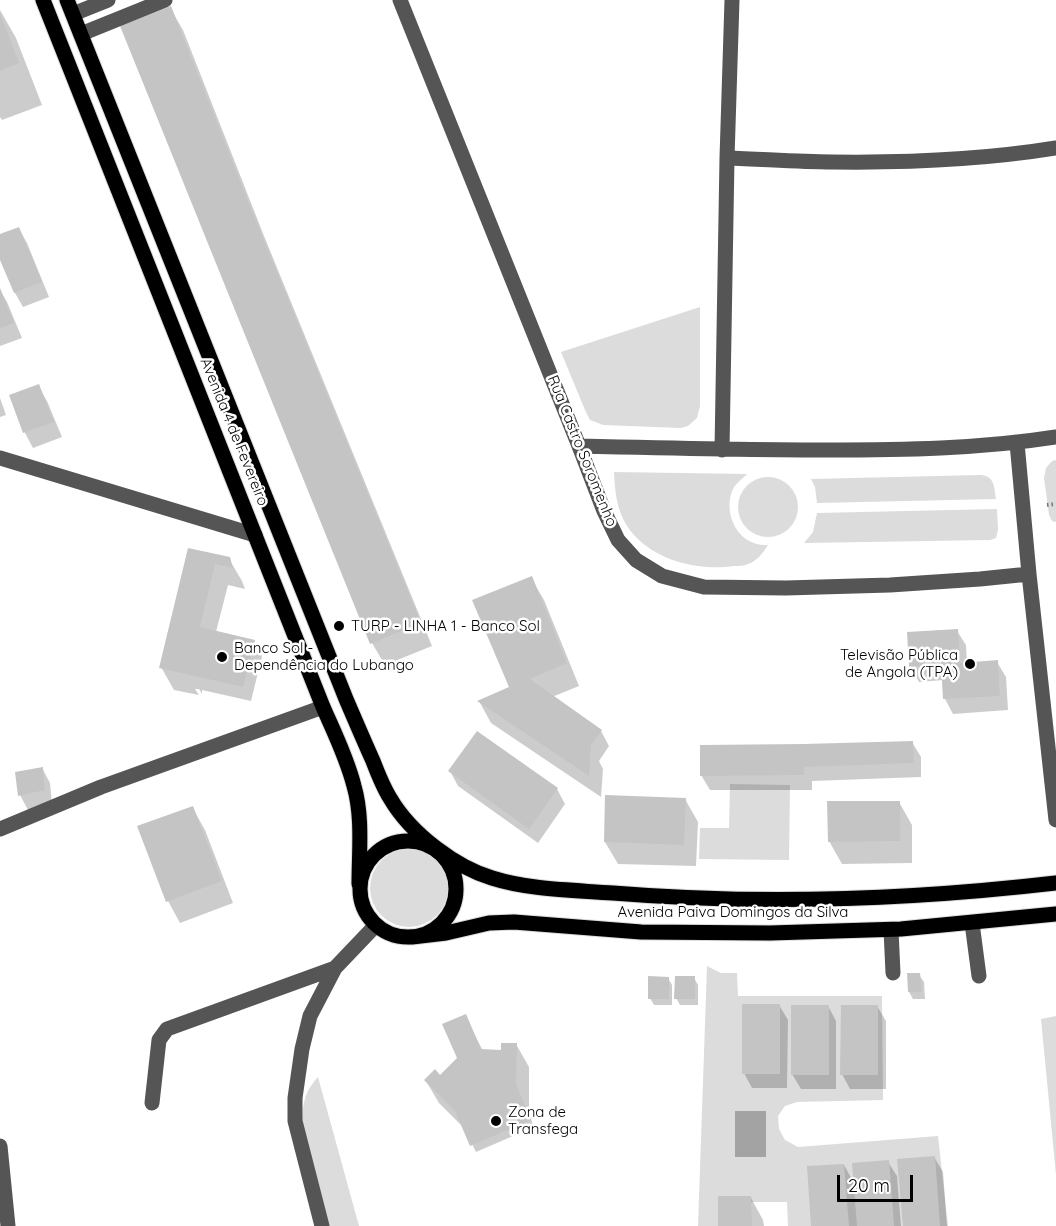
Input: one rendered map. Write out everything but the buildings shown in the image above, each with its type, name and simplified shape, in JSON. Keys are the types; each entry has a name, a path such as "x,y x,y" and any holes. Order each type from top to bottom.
{"main road":[{"name":"Avenida 4 de Fevereiro","path":"43,0 355,787 359,822 359,884"},
{"name":"Avenida 4 de Fevereiro","path":"70,7 342,688 380,777 390,799 420,834 437,849"},
{"path":"412,840 437,849 446,858 456,882 456,895 446,919 425,934 412,937 386,932 376,925 362,907 359,896 362,872 368,861 388,844 400,841 412,840"},
{"name":"Avenida Paiva Domingos da Silva","path":"437,849 467,868 493,879 525,885 702,899 780,900 872,897 999,890 1056,883"},
{"name":"Avenida Paiva Domingos da Silva","path":"412,937 446,933 489,923 514,922 641,932 770,933 891,930 1056,914"}],"street":[{"path":"70,7 108,0"},
{"path":"81,34 165,0"},
{"name":"Rua Castro Soromenho","path":"400,0 604,512 618,540 636,560 662,576 704,587 786,588 890,585 1029,574"},
{"path":"722,450 732,0"},
{"path":"727,158 831,162 937,161 1019,154 1056,148"},
{"path":"579,447 874,450 964,447 1056,437"},
{"path":"1017,443 1056,820"},
{"path":"0,458 255,535"},
{"path":"0,829 101,787 323,706"},
{"path":"972,923 979,976"},
{"path":"322,1226 296,1120 295,1098 302,1049 310,1016 335,968 376,925"},
{"path":"891,930 893,973"},
{"path":"152,1102 159,1040 166,1029 335,968"},
{"path":"0,1146 8,1226"}],"path":[{"path":"1047,505 1056,504"}],"shaded area":[{"path":"700,307 700,406 697,418 688,426 681,428 603,425 590,420 561,352"},
{"path":"1056,460 1056,522 1052,521 1049,515 1044,478 1046,468"},
{"path":"614,472 747,474 734,487 731,495 732,520 740,534 747,539 757,544 768,545 757,559 741,566 695,566 668,558 645,545 629,529 618,506"},
{"path":"980,475 989,477 991,480 996,499 817,503 815,487 811,479"},
{"path":"762,477 774,477 790,485 796,495 798,507 796,519 790,529 774,537 762,537 746,529 738,513 738,501 746,485"},
{"path":"997,509 998,530 996,538 990,540 804,543 813,532 817,513"},
{"path":"730,784 790,785 789,860 699,859 700,828 729,828"},
{"path":"409,849 424,852 437,860 445,873 448,888 445,903 437,916 424,924 409,927 394,924 381,916 373,903 370,888 373,873 381,860 394,852"},
{"path":"707,966 721,973 737,973 738,996 882,996 883,1100 797,1102 785,1106 778,1116 779,1129 785,1140 798,1147 938,1136 948,1226 788,1226 787,1202 751,1202 751,1196 719,1196 718,1226 698,1226"},
{"path":"1056,1016 1056,1175 1041,1019"},
{"path":"318,1077 359,1226 327,1226 302,1122 306,1097"},
{"path":"735,1111 766,1111 766,1157 735,1157"}],"place":[{"name":"TURP - LINHA 1 - Banco Sol","path":"339,626"},
{"name":"Banco Sol - Dependência do Lubango","path":"222,657"},
{"name":"Televisão Pública de Angola (TPA)","path":"970,664"},
{"name":"Zona de Transfega","path":"496,1121"}]}
